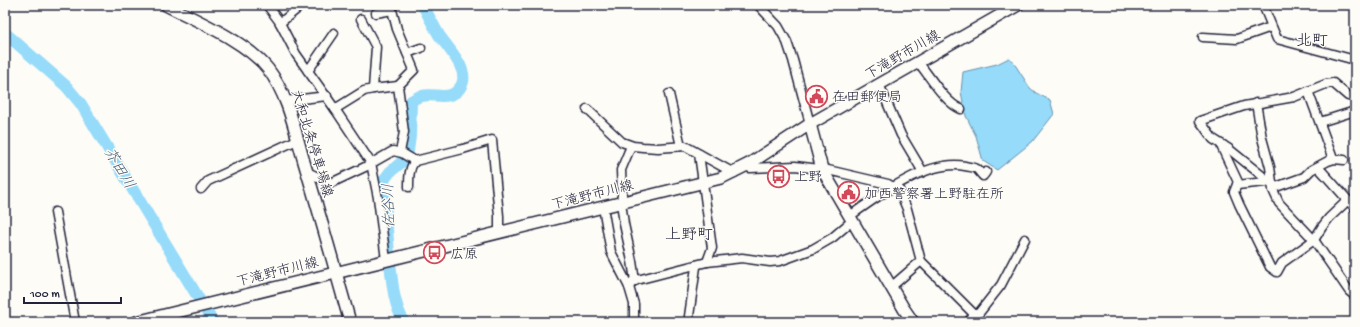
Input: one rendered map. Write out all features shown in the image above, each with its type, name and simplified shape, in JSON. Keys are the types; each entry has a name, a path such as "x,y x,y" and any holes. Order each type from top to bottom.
{"main road":[{"name":"大和北条停車場線","path":"166,5 234,41 252,53 268,69 280,88 307,172 350,322"},
{"name":"下滝野市川線","path":"136,322 721,178 734,173 810,124 1018,5"},
{"path":"810,124 822,169 913,322"}],"street":[{"path":"267,5 280,23 296,54 371,163 390,259"},
{"path":"280,23 302,5"},
{"path":"758,5 778,26 787,42 810,124"},
{"path":"1263,5 1277,39 1355,60"},
{"path":"335,109 364,91 373,88 398,86 414,70 397,29 392,10 376,13"},
{"path":"361,19 376,47 373,88"},
{"path":"1204,37 1237,39 1271,27"},
{"path":"308,71 334,32"},
{"path":"407,53 421,48"},
{"path":"918,62 946,97 957,107 961,108"},
{"path":"1344,160 1333,159 1311,170 1304,177 1298,180 1276,187 1229,149 1213,140 1200,120 1256,103 1294,97 1326,84 1333,83 1348,96 1355,97"},
{"path":"879,84 901,135 923,172"},
{"path":"398,86 404,132 400,152"},
{"path":"1308,91 1333,159"},
{"path":"669,94 681,146"},
{"path":"285,101 326,96"},
{"path":"1256,103 1262,138 1270,167 1270,183 1279,203 1314,240 1349,291 1355,296"},
{"path":"587,109 622,142 631,146 658,148 685,146 734,173"},
{"path":"1320,122 1355,111"},
{"path":"201,189 208,181 297,140"},
{"path":"307,172 331,182 393,151 400,152 415,161 464,149 492,140 498,232"},
{"path":"1223,145 1222,148 1238,182 1234,192 1239,204 1270,267 1276,272 1282,264 1314,240 1322,227 1348,200"},
{"path":"631,146 621,170 621,202 635,281"},
{"path":"699,154 712,248 707,262"},
{"path":"409,187 409,173 415,161"},
{"path":"749,164 750,168 796,166 822,169 895,186 907,209 921,261 975,315"},
{"path":"629,287 632,282 635,281 707,262 742,258 770,262 780,260 813,248 832,238 851,218 883,192 923,172 946,166 960,165 976,168 983,176 986,172"},
{"path":"1318,167 1355,208"},
{"path":"1237,185 1266,182 1270,183"},
{"path":"603,206 611,252 629,287 634,304 634,322"},
{"path":"55,212 75,322"},
{"path":"968,322 975,315 980,313 1001,285 1025,239"},
{"path":"891,287 921,261"},
{"path":"690,322 689,316 696,265"}],"water":[{"path":"1009,58 1012,60 1030,88 1036,93 1050,100 1054,114 1032,142 997,170 983,161 976,136 966,116 961,92 963,72 997,64"}],"waterway":[{"name":"佐谷川","path":"404,322 397,306 392,280 384,180 390,172 403,161 408,151 411,101 421,96 445,96 453,94 457,92 463,80 461,66 439,35 423,5"},
{"name":"芥田川","path":"5,33 66,86 81,104 213,322"}],"place":[{"name":"在田郵便局","path":"816,96"},
{"name":"上野","path":"779,176"},
{"name":"加西警察署上野駐在所","path":"848,193"},
{"name":"広原","path":"435,253"}],"district":[{"name":"北町","path":"1312,39"},
{"name":"上野町","path":"689,233"}]}
